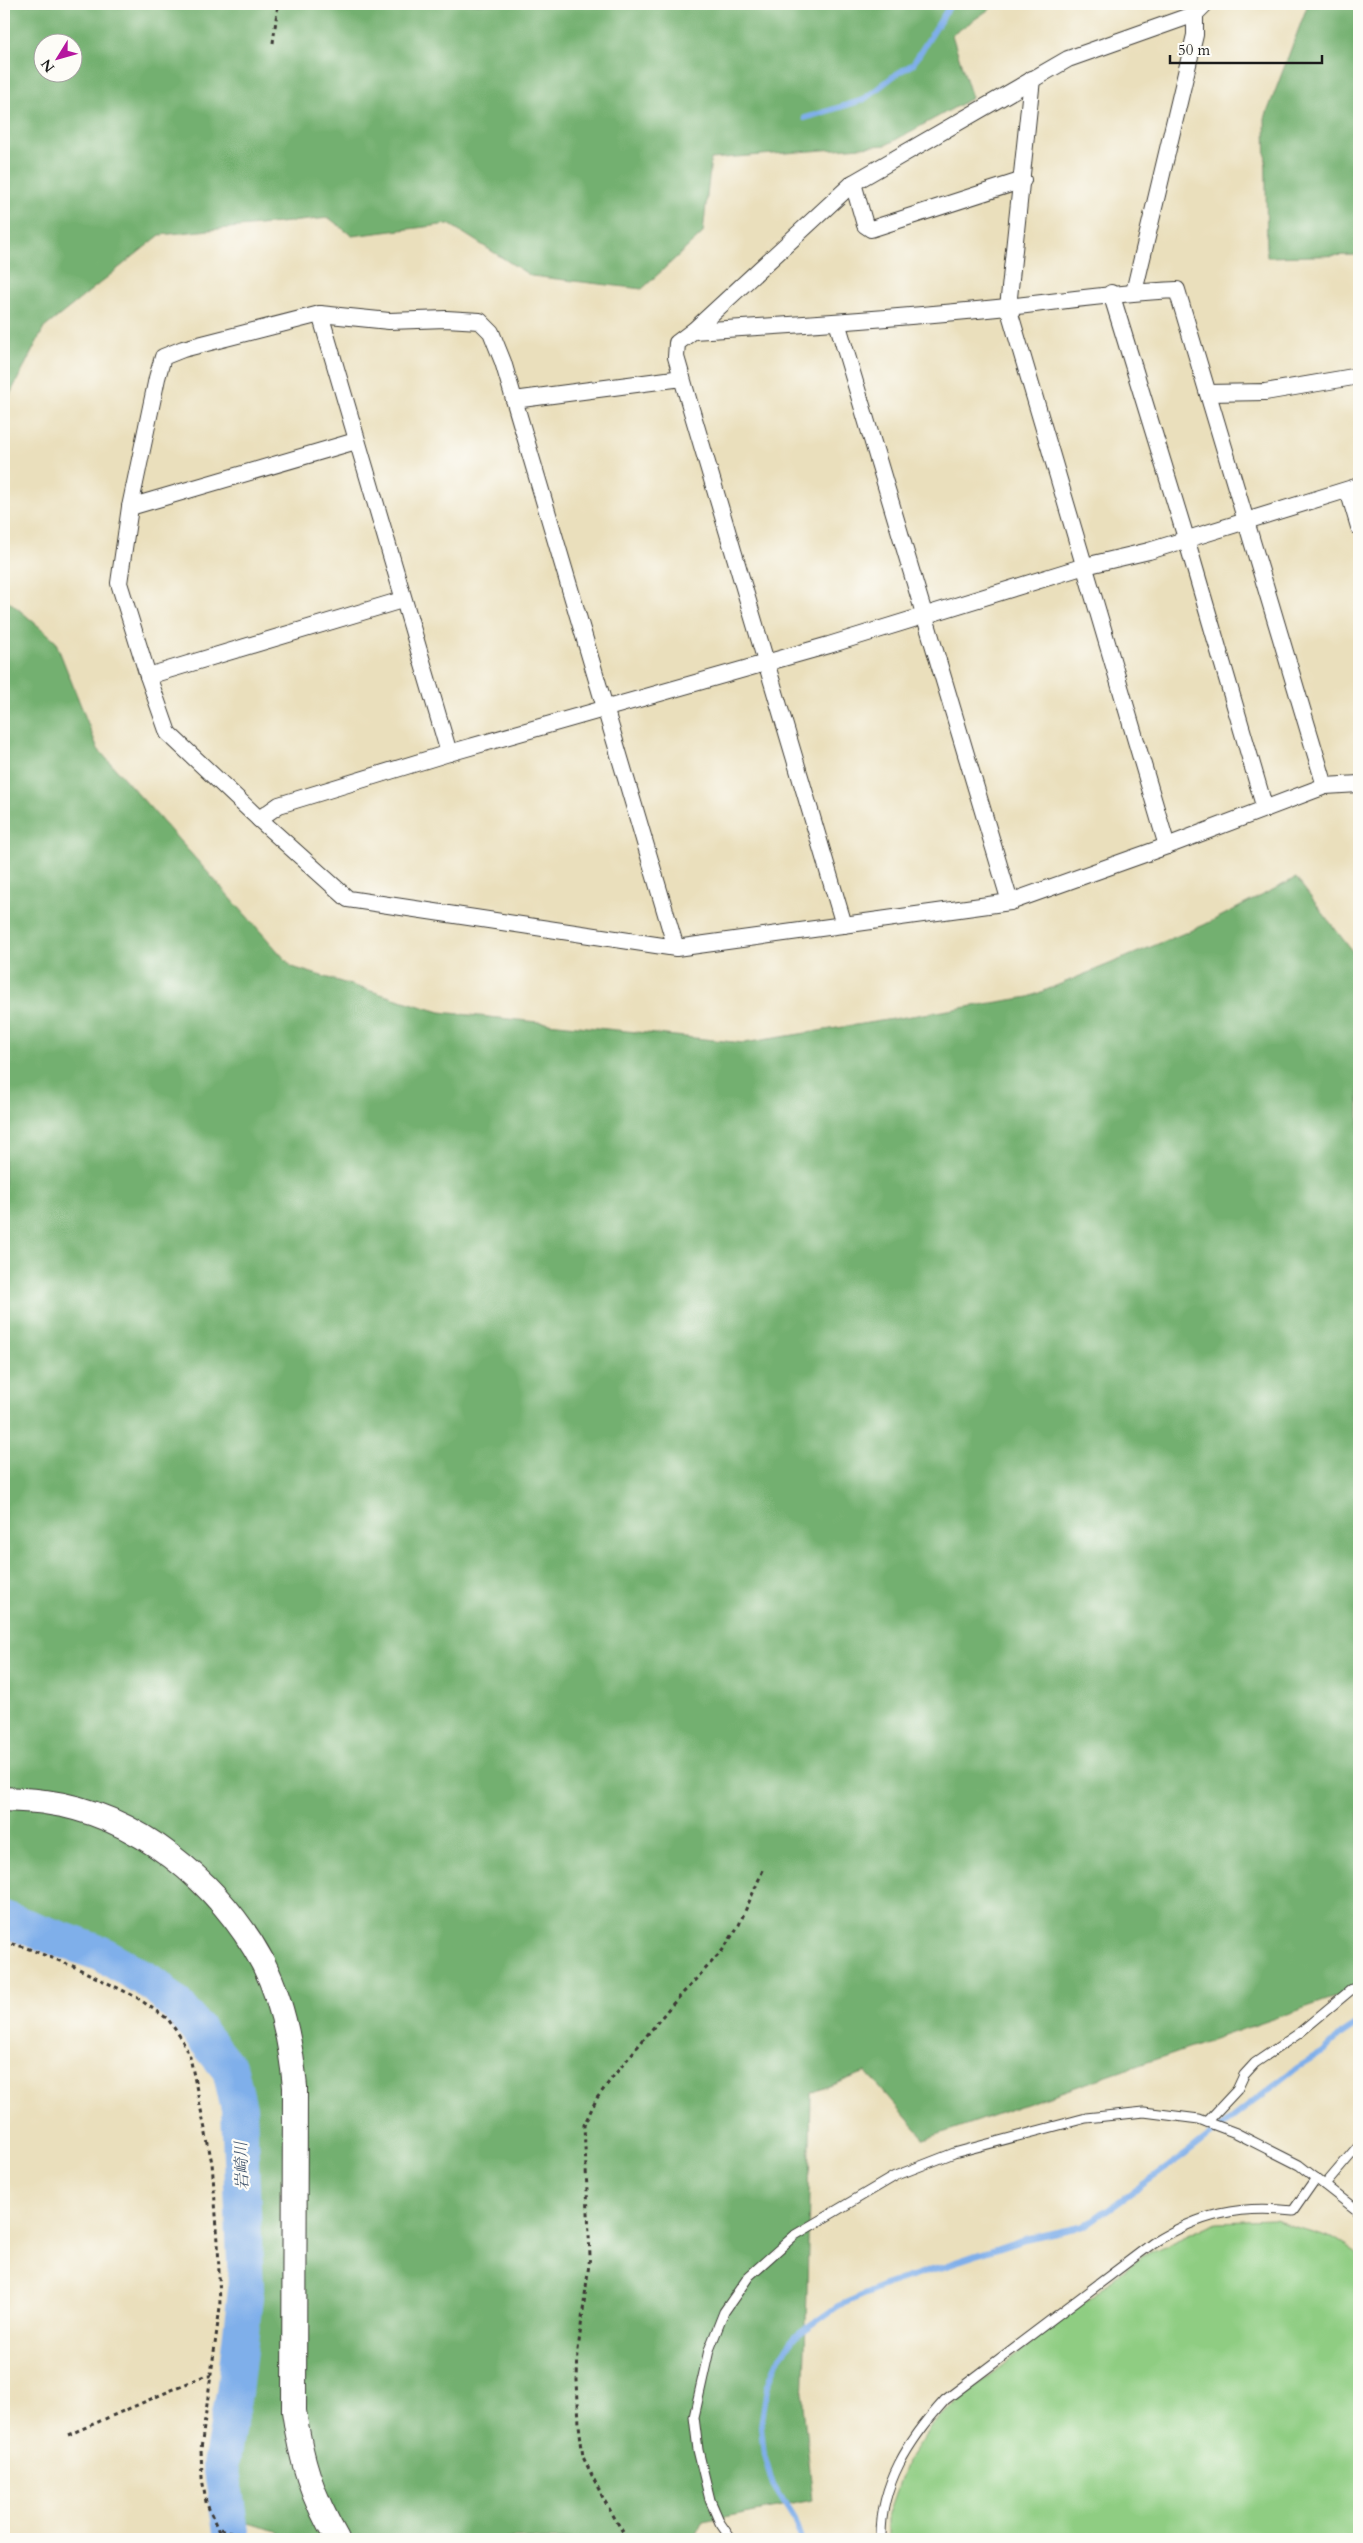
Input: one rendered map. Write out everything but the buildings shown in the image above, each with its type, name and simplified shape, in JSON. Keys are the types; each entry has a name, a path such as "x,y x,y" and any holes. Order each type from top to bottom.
{"street":[{"path":"844,926 682,378 676,357 677,343 693,331 853,183 1068,59 1200,9"},
{"path":"1134,292 1200,9"},
{"path":"1032,79 1023,180 1008,307 1167,846"},
{"path":"853,183 865,225 871,229 1023,180"},
{"path":"693,331 837,322 1008,307 1111,294 1177,290 1326,786"},
{"path":"1111,294 1186,538 1265,809"},
{"path":"320,314 356,441 370,479 402,600 449,753"},
{"path":"676,948 514,400 497,345 490,332 480,321 446,319 388,320 320,314 183,349 163,357 130,507 119,583 148,676 168,733 259,819 348,899 676,948 1010,902 1167,846 1326,786 1359,784"},
{"path":"837,322 1010,902"},
{"path":"1208,393 1265,392 1359,376"},
{"path":"514,400 682,378"},
{"path":"130,507 356,441"},
{"path":"259,819 279,805 449,753 766,661 829,645 1085,566 1150,551 1186,538 1354,488 1359,527"},
{"path":"148,676 402,600"},
{"path":"4,1799 47,1802 82,1811 122,1826 158,1846 197,1877 215,1896 231,1915 263,1964 284,2018 291,2047 295,2087 294,2411 302,2460 319,2508 337,2539"}],"lane":[{"path":"1208,2122 1237,2090 1244,2075 1255,2064 1298,2034 1352,1989 1359,1988"},
{"path":"731,2539 720,2522 710,2500 698,2450 694,2418 709,2350 724,2312 749,2276 795,2235 895,2176 954,2153 1086,2118 1144,2112 1199,2119 1236,2133 1291,2161 1359,2212"},
{"path":"1325,2185 1359,2145"},
{"path":"881,2539 885,2500 902,2455 920,2427 945,2400 1153,2243 1174,2230 1209,2215 1242,2208 1293,2211 1316,2178"}],"path":[{"path":"273,43 278,4"},
{"path":"627,2539 603,2498 583,2457 579,2425 578,2350 590,2256 584,2125 597,2098 612,2078 670,2007 722,1951 739,1925 763,1870"},
{"path":"4,1942 24,1947 75,1967 136,1997 168,2019 181,2038 190,2057 213,2173 220,2307 201,2449 202,2478 206,2502 219,2528 222,2539"},
{"path":"68,2435 204,2376 211,2376"},
{"path":"219,2528 256,2539"}],"green space":[{"path":"4,4 997,4 952,35 972,98 886,145 711,159 703,233 642,289 531,276 449,224 352,236 329,218 160,235 44,328 4,406"},
{"path":"1308,4 1359,4 1359,255 1267,257 1265,118"},
{"path":"4,597 55,640 98,749 292,967 440,1012 744,1043 1029,997 1204,925 1296,878 1359,960 1359,1989 925,2139 866,2072 811,2093 803,2405 813,2500 703,2521 694,2539 285,2539 278,2531 224,2517 214,2457 237,2265 227,2126 206,2030 176,1989 61,1926 4,1925"},
{"path":"1274,2220 1335,2239 1359,2254 1359,2539 888,2539 888,2516 907,2462 938,2417 1142,2256 1217,2222"}],"waterway":[{"path":"805,118 863,100 895,75 913,64 951,4"},
{"name":"岩崎川","path":"4,1919 102,1954 155,1985 184,2013 230,2070 239,2108 246,2289 234,2393 221,2465 232,2539"},
{"path":"801,2539 794,2519 773,2485 764,2455 761,2426 767,2388 777,2361 796,2336 838,2306 887,2285 1025,2239 1084,2226 1186,2154 1297,2068 1323,2052 1341,2034 1359,2022"}]}
